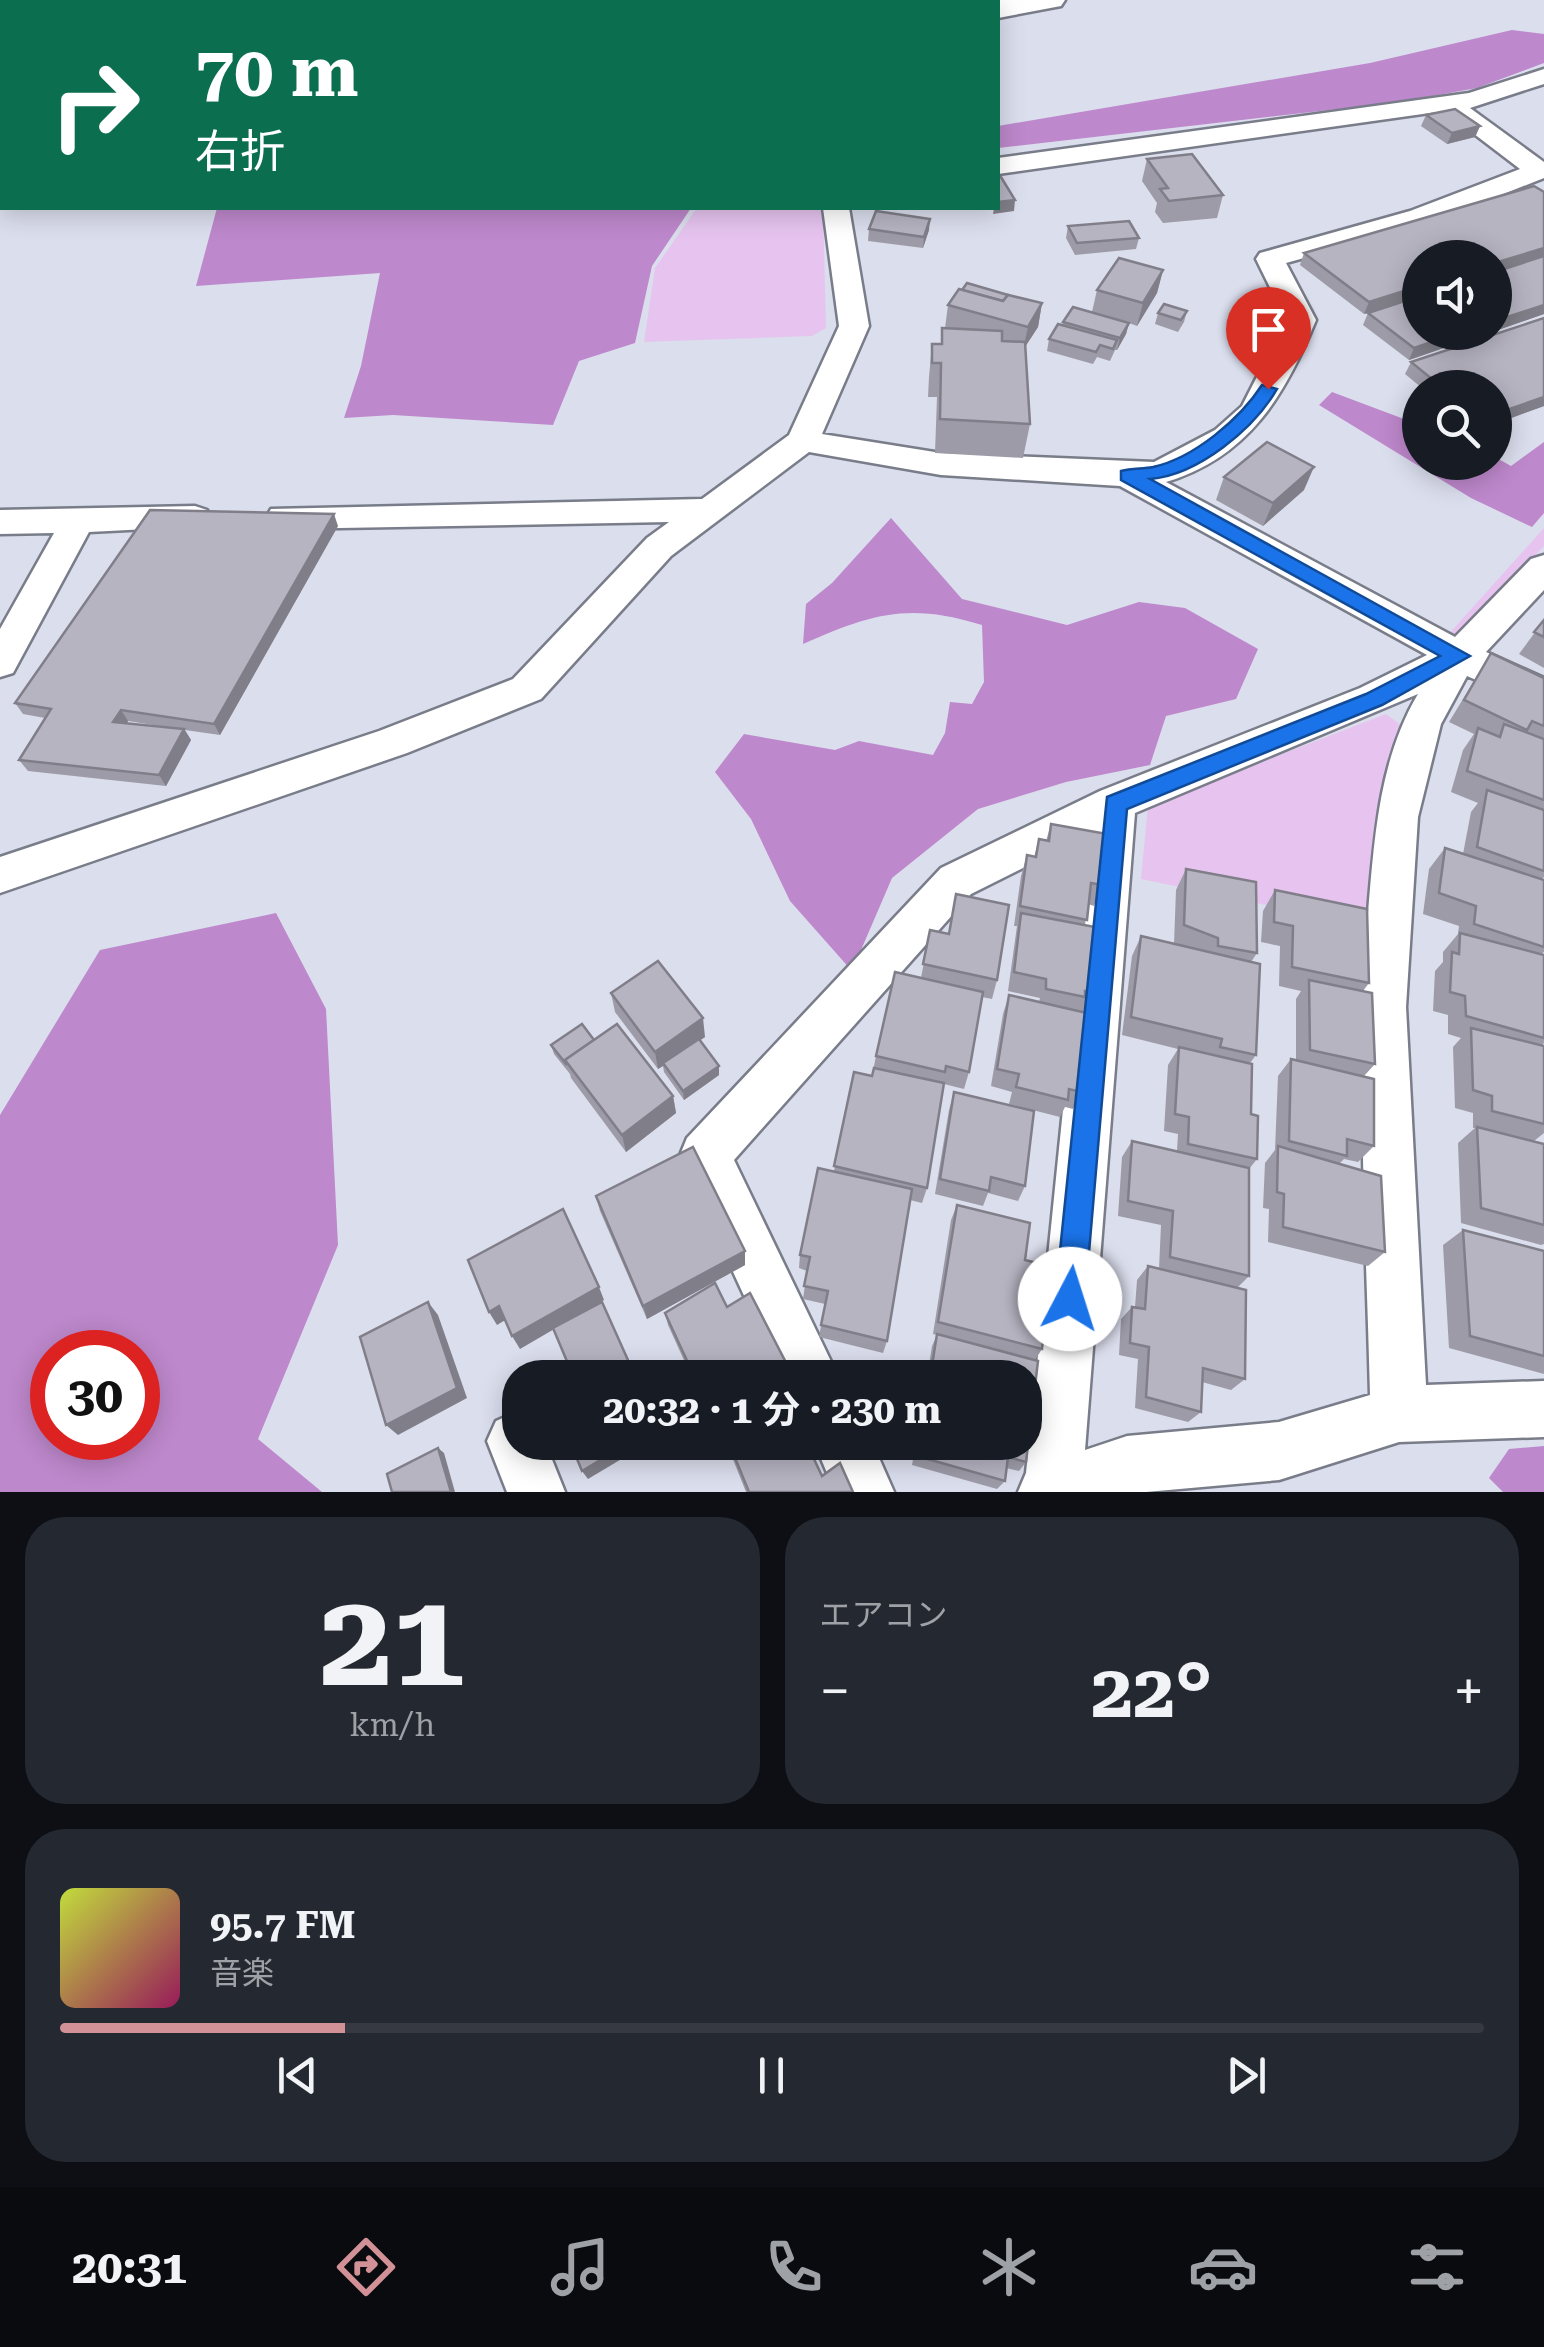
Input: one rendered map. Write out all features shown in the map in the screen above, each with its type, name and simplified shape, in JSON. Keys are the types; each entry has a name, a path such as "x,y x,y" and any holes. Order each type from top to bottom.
{"street":[{"path":"1000,9 1050,0"},
{"path":"1000,166 1448,104 1494,95 1544,76"},
{"path":"803,441 941,464 1128,475 1161,472 1226,437 1254,412 1282,366 1300,320 1270,259 1420,217 1539,171 1448,104"},
{"path":"0,875 393,742 527,689 659,547 704,510 803,441 854,326 836,210"},
{"path":"1128,475 1459,656 1544,695"},
{"path":"0,522 704,510"},
{"path":"0,662 78,520"},
{"path":"1399,1414 1383,1007 1398,818 1422,723 1459,656 1544,568"},
{"path":"802,1360 705,1154 956,881 1115,804 1374,700 1459,656"},
{"path":"1115,804 1050,1491 1128,1465 1279,1450 1399,1414 1544,1409"},
{"path":"851,1460 866,1492"}],"shaded area":[{"path":"1512,30 1544,34 1544,63 1477,88 1399,102 1000,148 1000,126 1370,63"},
{"path":"216,210 690,210 652,266 635,343 579,361 553,425 393,415 344,418 361,366 380,273 196,286"},
{"path":"696,210 823,210 826,328 812,336 644,342 655,268"},
{"path":"1332,392 1402,418 1402,456 1319,405"},
{"path":"1544,442 1544,513 1532,527 1442,480 1512,480 1512,465"},
{"path":"891,518 962,599 1067,625 1139,602 1185,608 1258,649 1236,699 1166,716 1150,765 1066,782 978,809 892,878 852,971 790,901 751,819 715,772 744,734 835,750 859,741 933,755 945,733 950,702 972,704 984,682 982,625 932,614 890,615 849,625 803,644 806,604 832,583"},
{"path":"1544,528 1544,546 1456,638 1446,637"},
{"path":"1386,714 1402,726 1376,928 1141,879 1148,806"},
{"path":"276,913 326,1009 338,1245 258,1439 322,1492 0,1492 0,1115 100,950"},
{"path":"1544,1446 1544,1492 1503,1492 1489,1478 1509,1449"}],"building":[{"path":"1455,109 1480,126 1452,133 1426,115"},
{"path":"1192,154 1223,195 1169,201 1160,189 1168,188 1147,159"},
{"path":"1000,177 1001,177 1015,200 1000,202"},
{"path":"1534,186 1544,192 1544,248 1512,258 1512,240 1402,240 1402,292 1369,302 1304,253"},
{"path":"876,211 930,219 924,237 869,229"},
{"path":"1129,221 1139,238 1077,243 1068,226"},
{"path":"1544,256 1544,305 1512,315 1512,266"},
{"path":"1119,258 1163,270 1143,303 1097,290"},
{"path":"967,283 1008,295 1003,301 962,290"},
{"path":"959,289 1003,301 1008,295 1042,303 1028,327 948,305"},
{"path":"1402,302 1402,339 1368,313"},
{"path":"1164,304 1187,311 1181,320 1158,313"},
{"path":"1073,307 1129,323 1120,338 1063,322"},
{"path":"1544,318 1544,397 1512,408 1512,370 1421,370 1411,362 1447,350 1512,350 1512,329"},
{"path":"1058,324 1117,340 1113,349 1100,345 1096,352 1049,339"},
{"path":"942,328 1002,331 1002,341 1025,342 1030,424 940,419 941,363 932,363 932,344 942,344"},
{"path":"1267,442 1314,467 1273,503 1224,477"},
{"path":"150,510 334,514 214,724 121,710 113,722 184,729 159,775 19,760 51,709 15,703"},
{"path":"1544,620 1544,637 1534,632"},
{"path":"1491,653 1544,678 1544,726 1532,721 1527,730 1464,700"},
{"path":"1504,724 1544,739 1544,800 1467,771 1478,728 1500,737"},
{"path":"1487,790 1544,810 1544,871 1477,847"},
{"path":"1051,824 1107,834 1102,885 1091,883 1087,920 1020,906 1027,855 1036,857 1039,839 1049,841"},
{"path":"1445,848 1544,880 1544,947 1474,924 1476,906 1439,893"},
{"path":"1186,869 1256,882 1257,953 1218,946 1218,938 1184,925"},
{"path":"1275,890 1367,909 1369,983 1292,967 1293,926 1274,922"},
{"path":"956,894 1009,905 997,980 923,964 930,930 949,934"},
{"path":"1021,913 1100,928 1094,993 1085,991 1085,997 1046,989 1046,979 1014,972"},
{"path":"1460,933 1544,955 1544,1038 1466,1016 1465,996 1450,992 1452,952 1459,954"},
{"path":"1141,936 1260,964 1256,1055 1220,1047 1222,1039 1131,1017"},
{"path":"658,961 703,1018 655,1052 611,993"},
{"path":"895,972 983,992 969,1072 946,1066 945,1072 876,1056"},
{"path":"1309,980 1372,993 1375,1064 1310,1050"},
{"path":"1009,995 1091,1014 1081,1092 1069,1089 1068,1100 1016,1087 1019,1074 997,1069"},
{"path":"582,1024 594,1040 565,1060 567,1065 551,1045"},
{"path":"617,1024 673,1096 622,1135 565,1060"},
{"path":"1471,1028 1544,1046 1544,1124 1492,1111 1492,1096 1473,1090"},
{"path":"699,1039 719,1066 683,1091 663,1063"},
{"path":"1179,1047 1252,1064 1251,1114 1258,1116 1257,1159 1188,1144 1189,1117 1175,1114"},
{"path":"1291,1059 1374,1079 1374,1146 1347,1139 1347,1156 1289,1141"},
{"path":"874,1068 944,1083 927,1188 834,1166 854,1072 872,1076"},
{"path":"954,1092 1034,1111 1025,1186 991,1177 989,1191 940,1179"},
{"path":"1477,1127 1544,1144 1544,1225 1481,1208"},
{"path":"1132,1141 1249,1168 1249,1276 1170,1257 1173,1211 1128,1201"},
{"path":"1278,1146 1381,1176 1385,1252 1283,1227 1284,1194 1277,1192"},
{"path":"693,1147 745,1251 643,1306 596,1196"},
{"path":"818,1168 912,1189 887,1341 821,1325 828,1291 804,1286 810,1257 800,1255"},
{"path":"957,1205 1030,1223 1025,1260 1050,1266 1042,1349 938,1322"},
{"path":"563,1209 599,1287 512,1336 499,1306 489,1312 468,1260"},
{"path":"1463,1230 1544,1251 1544,1356 1470,1336"},
{"path":"1148,1266 1246,1290 1245,1379 1203,1368 1201,1412 1146,1397 1149,1347 1130,1343 1132,1307 1145,1309"},
{"path":"715,1283 727,1307 750,1293 785,1360 687,1360 665,1313"},
{"path":"428,1302 457,1388 386,1425 360,1337"},
{"path":"602,1302 628,1360 566,1360 553,1328"},
{"path":"937,1334 1034,1360 933,1360"},
{"path":"438,1448 451,1492 392,1492 387,1474"},
{"path":"577,1460 600,1460 582,1471"},
{"path":"736,1460 814,1460 822,1476 840,1463 853,1492 749,1492"},
{"path":"931,1460 1008,1460 1005,1481"}],"route":[{"path":"1070,1299 1115,804 1374,700 1459,656 1128,475 1161,472 1226,437 1254,412 1268,389"}]}
